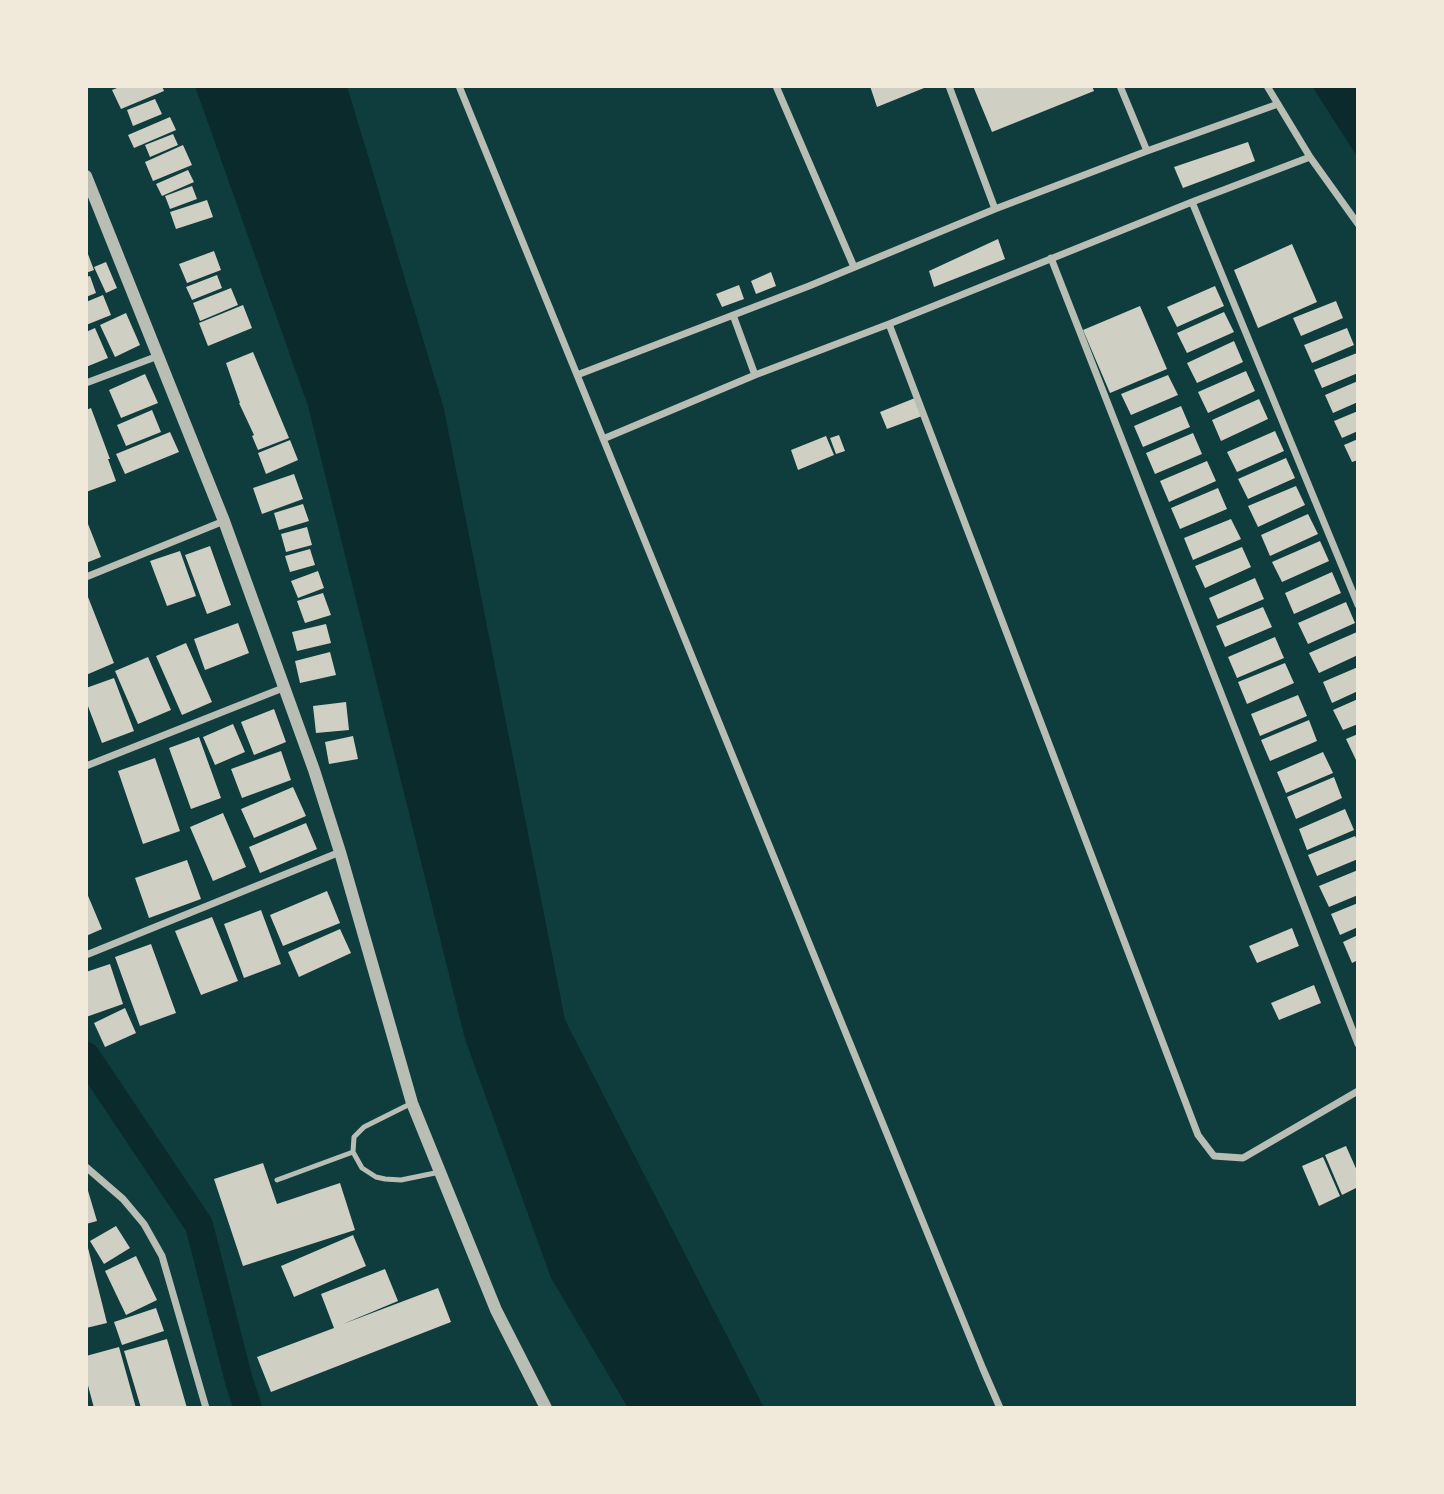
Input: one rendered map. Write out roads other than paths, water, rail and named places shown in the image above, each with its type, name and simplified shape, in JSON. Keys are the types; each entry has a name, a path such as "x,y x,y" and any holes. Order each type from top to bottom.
{"street":[{"path":"459,86 1000,1408"},
{"path":"776,86 854,267"},
{"path":"949,86 995,209"},
{"path":"1120,86 1147,151"},
{"path":"1267,86 1310,157 1358,224"},
{"path":"577,375 995,209 1278,104"},
{"path":"603,439 755,375 1310,157"},
{"path":"86,179 224,522 314,769 412,1103 496,1310 546,1408"},
{"path":"1192,202 1358,606"},
{"path":"1051,258 1358,1044"},
{"path":"733,315 755,375"},
{"path":"889,324 1198,1135 1214,1156 1244,1158 1358,1091"},
{"path":"86,383 159,356"},
{"path":"86,577 224,522"},
{"path":"86,766 283,688"},
{"path":"86,955 340,852"},
{"path":"86,1167 144,1224 162,1256 206,1408"}],"lane":[{"path":"412,1103 364,1128 354,1137 353,1152 362,1168 385,1180 401,1180 440,1172"},
{"path":"277,1180 353,1152"}],"water":[{"path":"195,86 347,86 444,409 565,1020 764,1408 628,1408 551,1278 465,1039 308,406"},
{"path":"1312,86 1358,86 1358,158"}],"waterway":[{"path":"86,1056 199,1225 248,1408"}]}
